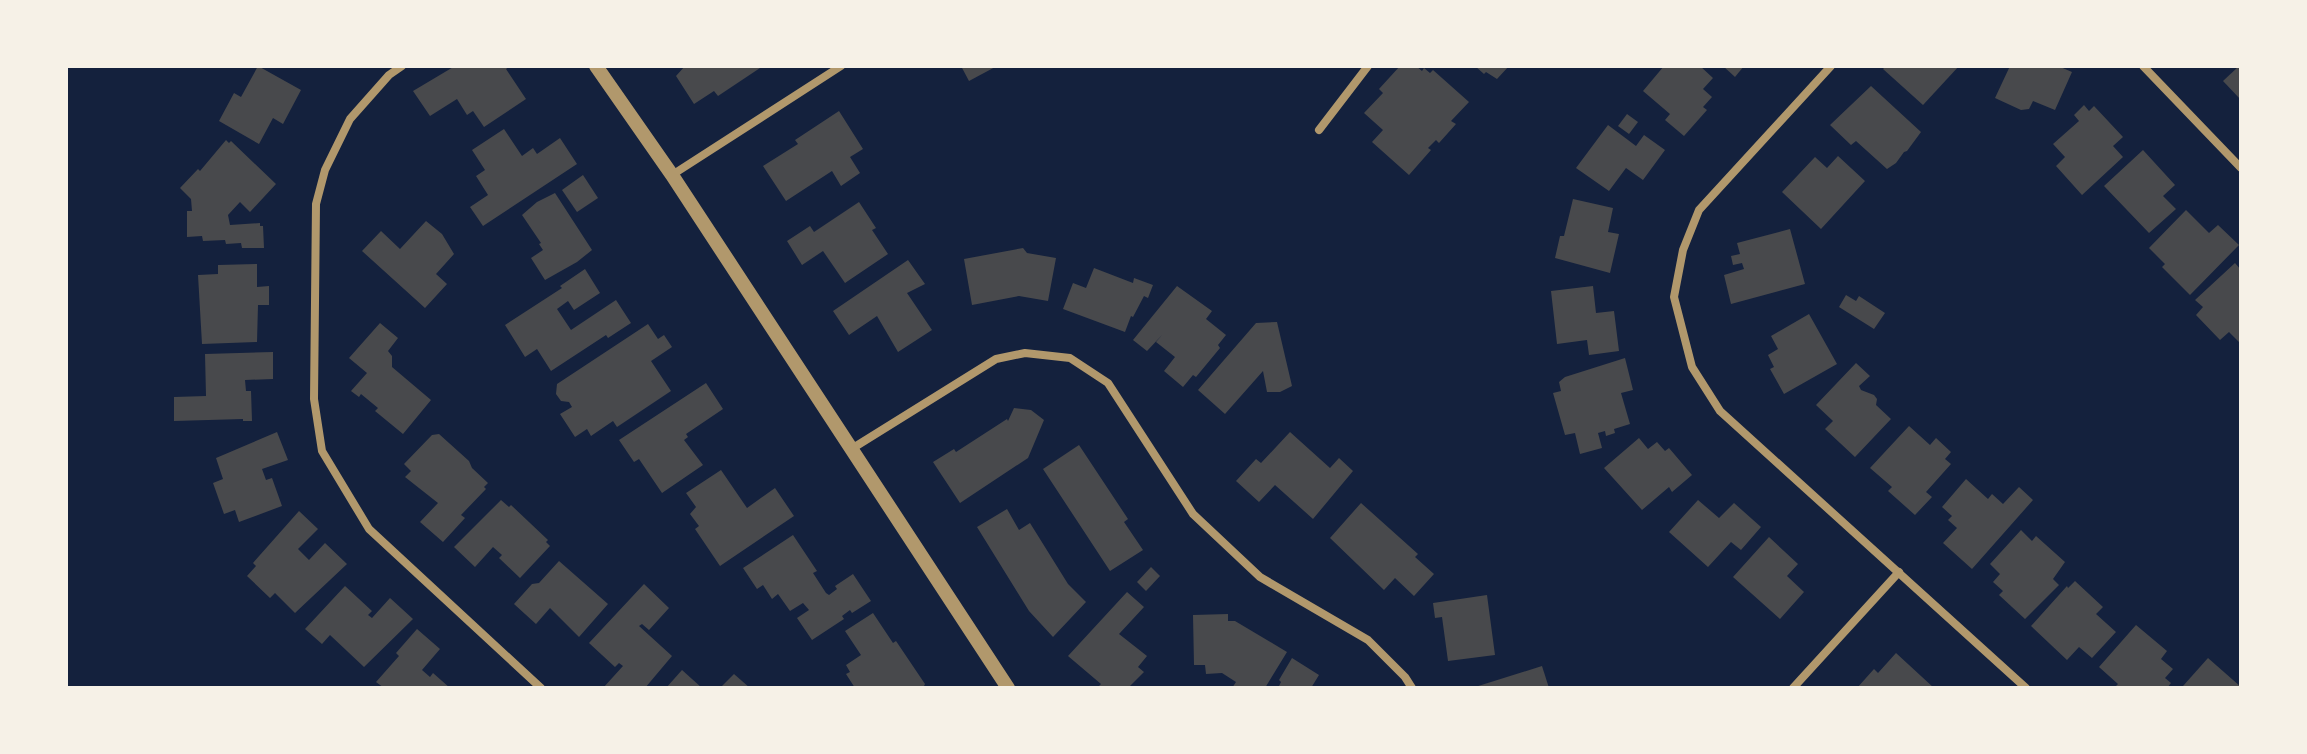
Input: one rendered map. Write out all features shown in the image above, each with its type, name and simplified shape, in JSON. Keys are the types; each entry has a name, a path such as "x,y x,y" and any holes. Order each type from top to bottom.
{"street":[{"path":"402,66 389,75 350,119 325,170 316,204 314,399 322,451 369,529 541,688"},
{"path":"596,66 853,448 1008,688"},
{"path":"672,175 841,66"},
{"path":"1319,130 1368,66"},
{"path":"1831,66 1699,210 1683,250 1674,297 1692,367 1720,411 2026,688"},
{"path":"2143,66 2241,168"},
{"path":"853,448 996,359 1025,353 1070,358 1108,383 1193,514 1260,577 1368,640 1412,688"},
{"path":"1793,688 1899,572"}],"building":[{"path":"258,66 301,90 283,124 273,118 259,144 219,121 234,93 241,97"},
{"path":"455,66 510,66 506,69 526,99 484,127 473,111 467,115 457,99 430,116 413,91"},
{"path":"685,66 763,66 718,96 714,91 694,104 676,76"},
{"path":"961,66 997,66 969,81"},
{"path":"1400,66 1416,66 1430,73 1433,70 1469,102 1451,121 1456,124 1439,143 1436,140 1428,148 1431,150 1409,175 1372,142 1383,130 1364,113 1383,93 1379,89"},
{"path":"1475,66 1509,66 1497,79"},
{"path":"1664,66 1700,66 1713,78 1703,89 1712,97 1703,107 1707,110 1684,136 1665,120 1670,114 1643,91"},
{"path":"1723,66 1744,66 1735,77"},
{"path":"1886,66 1959,66 1923,105 1883,69"},
{"path":"2010,66 2058,66 2072,72 2055,110 2033,101 2029,109 2021,110 1995,98"},
{"path":"2241,66 2241,100 2223,81"},
{"path":"1871,86 1921,132 1896,163 1887,169 1856,141 1851,145 1830,125"},
{"path":"2084,105 2089,111 2094,106 2123,137 2113,146 2123,157 2082,195 2056,166 2065,157 2053,144 2079,121 2074,115"},
{"path":"839,111 863,149 850,157 860,173 841,186 832,171 786,201 763,166 798,144 795,140"},
{"path":"1627,114 1638,122 1629,134 1618,126"},
{"path":"1608,125 1636,146 1644,135 1665,150 1643,180 1626,168 1609,191 1576,168"},
{"path":"504,129 522,156 533,148 537,154 560,138 577,164 483,226 470,207 488,195 476,176 485,170 472,150"},
{"path":"226,140 231,141 276,184 250,212 240,202 228,215 230,225 260,223 263,226 264,248 242,248 241,243 226,244 225,240 203,241 202,236 187,237 187,211 192,211 191,199 180,188 198,169 200,171"},
{"path":"2143,150 2175,185 2163,196 2176,209 2149,233 2104,186"},
{"path":"1838,156 1865,181 1821,229 1782,192 1815,157 1827,168"},
{"path":"583,175 598,198 577,212 562,190"},
{"path":"555,193 592,250 545,280 531,258 543,250 541,243 522,215 537,202"},
{"path":"1573,199 1613,208 1608,232 1619,234 1610,273 1555,258"},
{"path":"859,202 888,254 845,283 823,251 802,265 787,241 810,226 814,232"},
{"path":"2186,210 2209,233 2218,225 2239,245 2190,295 2162,267 2165,264 2149,248"},
{"path":"426,221 442,234 454,254 436,274 447,284 425,308 362,251 381,231 400,249"},
{"path":"1790,229 1805,284 1731,304 1724,275 1744,269 1742,263 1733,265 1731,256 1740,254 1737,243"},
{"path":"1023,248 1027,253 1056,258 1048,301 1019,296 972,305 964,259"},
{"path":"908,260 925,284 907,293 932,330 898,352 877,316 849,335 833,311"},
{"path":"2235,263 2241,270 2241,344 2229,332 2220,340 2196,315 2203,307 2195,300"},
{"path":"257,264 257,287 269,286 269,305 258,305 257,342 202,344 198,275 218,274 218,265"},
{"path":"1094,268 1133,283 1134,278 1153,285 1148,298 1144,296 1131,316 1125,332 1063,309 1073,283 1086,288"},
{"path":"585,269 600,293 574,310 568,301 557,309 571,330 616,300 631,323 608,338 606,335 551,371 537,349 525,357 505,325"},
{"path":"1177,286 1212,311 1206,319 1226,335 1218,345 1220,348 1196,377 1193,375 1183,387 1164,371 1175,357 1156,342 1162,335 1147,351 1133,340"},
{"path":"1593,286 1596,313 1614,311 1619,351 1589,355 1587,340 1557,344 1551,291"},
{"path":"1846,295 1856,301 1859,296 1885,313 1874,329 1839,307"},
{"path":"1809,314 1837,364 1784,394 1770,369 1774,367 1768,355 1778,349 1771,336"},
{"path":"1277,322 1292,386 1280,392 1267,392 1263,371 1225,414 1198,390 1256,323"},
{"path":"380,323 398,338 388,351 392,356 392,367 431,400 403,434 375,411 378,408 361,394 359,397 351,391 367,373 349,358"},
{"path":"648,324 658,339 664,335 672,347 651,361 671,391 617,427 613,421 591,436 587,429 575,437 560,414 572,407 556,394 557,384"},
{"path":"273,352 273,379 245,380 246,391 251,391 252,421 174,421 174,397 206,396 205,354"},
{"path":"1625,358 1633,390 1621,393 1630,424 1614,429 1615,433 1606,436 1605,431 1598,433 1602,448 1580,454 1575,433 1565,435 1553,393 1561,391 1559,382 1565,377"},
{"path":"1856,363 1870,376 1859,386 1861,390 1874,395 1876,405 1891,419 1855,457 1825,429 1833,421 1816,405"},
{"path":"706,383 723,409 686,434 688,437 684,440 703,465 662,493 639,459 634,462 619,440"},
{"path":"1014,408 1031,410 1044,420 1028,458 960,503 933,462 1008,421"},
{"path":"1909,426 1930,445 1936,438 1951,452 1945,459 1951,464 1926,492 1932,497 1915,515 1888,491 1892,487 1870,468"},
{"path":"277,432 288,460 262,469 266,480 272,478 282,506 239,522 235,510 224,514 213,483 223,479 216,458"},
{"path":"1290,432 1330,468 1339,458 1353,471 1313,519 1275,485 1259,502 1236,481 1256,459 1261,463"},
{"path":"439,434 488,483 461,515 465,518 443,542 420,522 438,503 405,477 411,471 404,464 432,435"},
{"path":"1639,438 1648,449 1657,442 1665,451 1669,448 1692,475 1672,492 1669,487 1642,510 1604,468"},
{"path":"1079,445 1128,519 1124,522 1143,550 1110,571 1043,469"},
{"path":"721,470 747,508 775,488 794,516 720,566 695,529 699,526 690,514 696,507 686,493"},
{"path":"1966,479 1988,499 1992,494 2003,504 2019,487 2033,500 1972,569 1943,543 1957,528 1948,520 1952,516 1942,507"},
{"path":"501,500 509,507 511,505 548,540 546,542 550,546 520,578 499,558 502,555 493,547 475,567 454,547"},
{"path":"1698,500 1719,518 1734,503 1761,527 1741,550 1731,542 1708,567 1669,532"},
{"path":"1361,503 1418,554 1415,557 1434,574 1414,596 1395,578 1384,590 1330,538"},
{"path":"1007,509 1019,530 1030,523 1068,584 1086,602 1053,637 1029,611 977,527"},
{"path":"299,511 318,529 298,549 309,560 325,543 347,564 295,613 275,593 270,598 247,576 256,566 253,563"},
{"path":"2021,530 2032,541 2036,536 2065,562 2053,579 2059,585 2025,619 1999,595 2003,591 1993,582 2000,574 1990,564"},
{"path":"793,535 817,571 813,573 826,593 829,595 837,589 835,586 853,574 871,601 852,613 850,610 842,616 844,619 812,640 797,618 809,610 803,603 790,611 778,594 772,599 763,585 757,589 743,568"},
{"path":"1769,537 1798,564 1787,576 1804,592 1780,619 1733,577"},
{"path":"559,561 608,604 579,637 550,608 536,624 514,604"},
{"path":"1151,567 1160,576 1146,591 1137,582"},
{"path":"2075,581 2103,607 2096,614 2116,632 2092,658 2079,647 2067,660 2031,626"},
{"path":"644,584 669,608 649,630 642,624 639,626 672,656 645,688 603,688 623,666 619,663 615,667 589,643"},
{"path":"345,586 372,611 368,615 372,618 390,598 413,619 364,667 330,635 322,644 305,629"},
{"path":"1127,592 1144,607 1119,634 1147,656 1138,667 1144,672 1128,688 1097,688 1101,684 1068,656"},
{"path":"1487,595 1495,655 1448,661 1442,617 1435,618 1433,603"},
{"path":"873,613 925,684 923,688 855,688 846,674 850,672 846,665 861,655 845,631"},
{"path":"1228,614 1228,621 1235,621 1287,652 1265,688 1232,688 1236,682 1222,673 1206,674 1205,665 1194,665 1193,615"},
{"path":"2136,625 2167,651 2161,659 2173,669 2165,678 2171,683 2167,688 2114,688 2118,684 2099,667"},
{"path":"417,629 440,649 422,670 430,677 433,673 450,688 384,688 376,682"},
{"path":"1896,653 1934,688 1857,688 1874,669 1878,673"},
{"path":"1292,658 1319,675 1311,688 1278,688 1279,680"},
{"path":"2208,658 2241,687 2241,688 2183,686"},
{"path":"1542,666 1549,688 1475,688 1475,687"},
{"path":"682,670 702,688 666,688"},
{"path":"734,674 750,688 724,688 722,686"}]}
